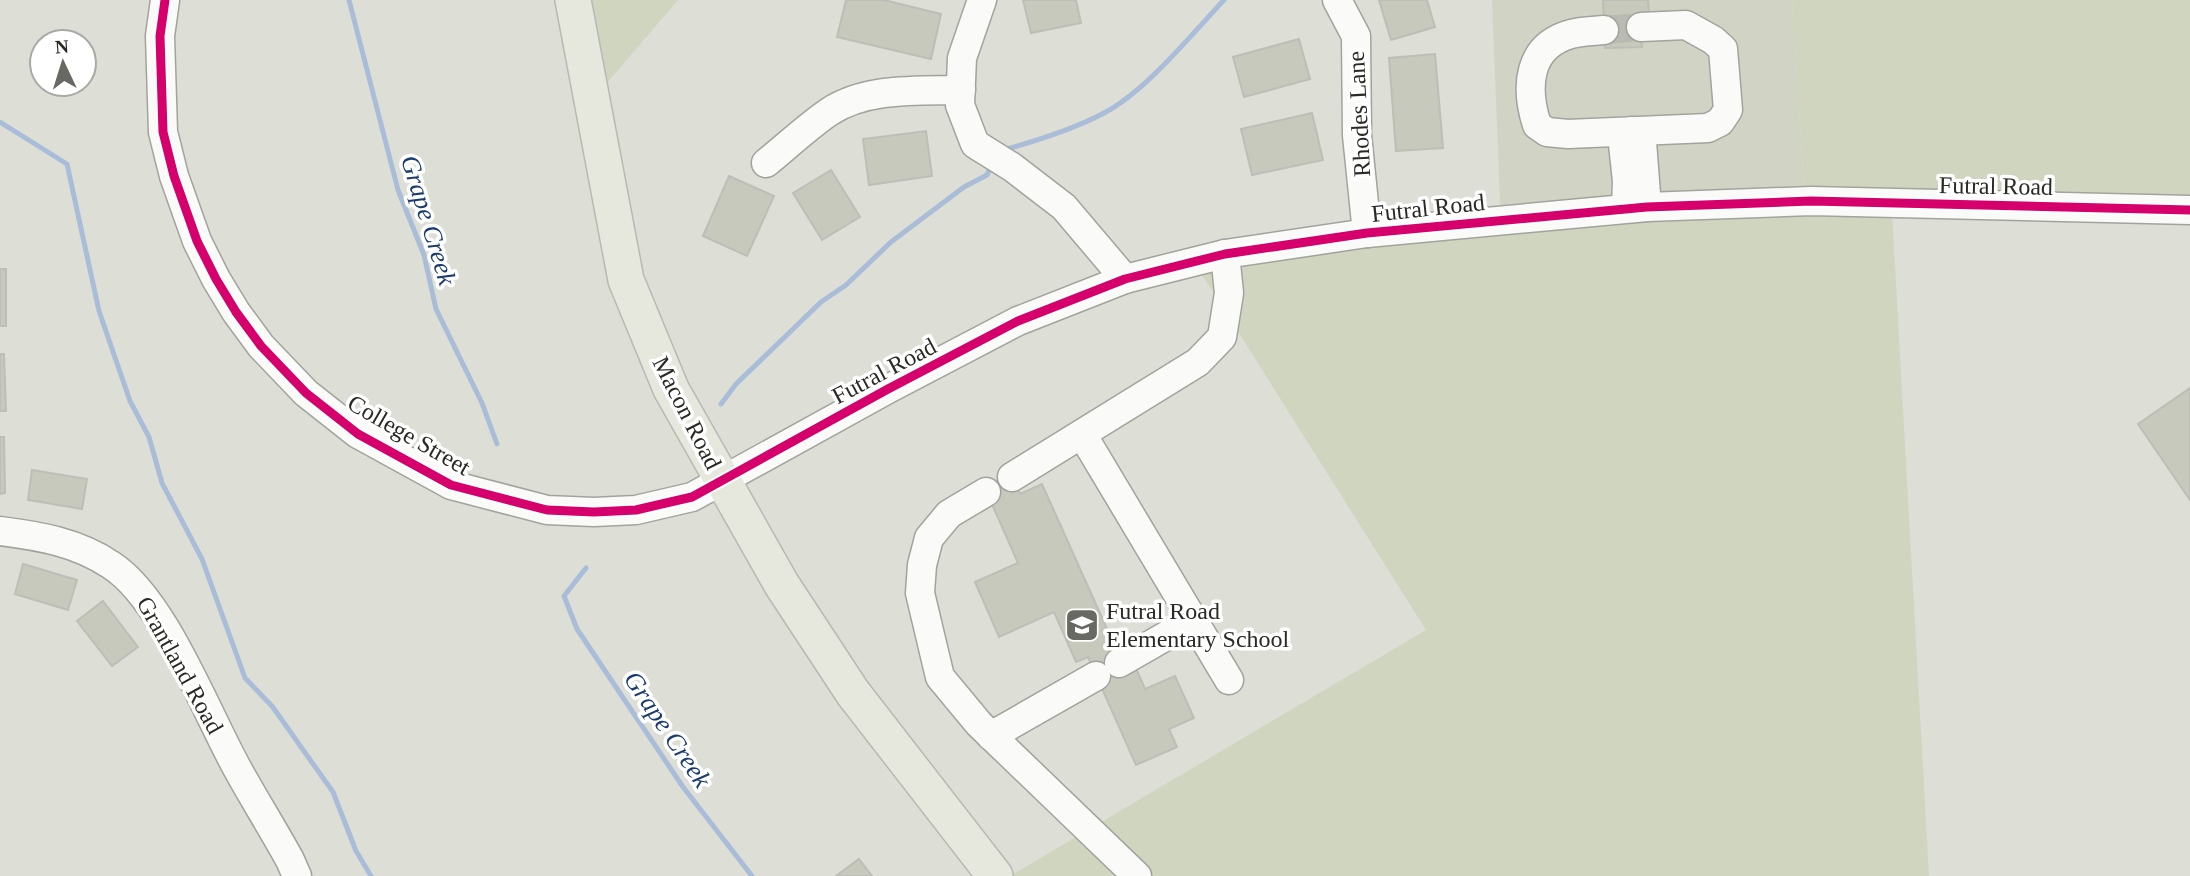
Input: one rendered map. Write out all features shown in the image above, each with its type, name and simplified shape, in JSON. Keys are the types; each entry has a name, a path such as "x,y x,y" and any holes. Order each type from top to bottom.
{"main road":[{"name":"Macon Road","path":"573,0 626,279 671,389 782,585 853,693 995,876"}],"street":[{"name":"College Street","path":"165,0 160,36 163,132 174,176 197,241 236,312 261,346 306,393 358,434 451,485 547,510 636,510 692,498 723,482"},
{"path":"982,0 962,58 960,105 975,144 1013,166 1064,207 1125,279"},
{"name":"Rhodes Lane","path":"1337,0 1356,36 1357,135 1367,233"},
{"path":"1604,30 1570,34 1550,45 1536,61 1530,74 1529,92 1537,125 1547,132 1567,134 1708,128 1720,122 1728,110 1723,49 1713,40 1686,25 1641,27"},
{"path":"766,163 830,111 858,99 899,91 961,90"},
{"path":"1632,131 1642,142 1637,208"},
{"name":"Futral Road","path":"723,482 888,389 1018,321 1125,279 1225,254 1367,233 1637,208 1811,201 2190,210"},
{"path":"1012,477 1198,362 1222,337 1229,293 1225,254"},
{"path":"1082,435 1230,680"},
{"path":"986,492 949,514 929,538 922,565 920,593 940,677 991,736 1137,876"},
{"name":"Grantland Road","path":"0,531 51,538 89,552 112,565 133,582 168,635 237,767 290,860 296,876"},
{"path":"991,736 1194,620"}],"shaded area":[{"path":"562,0 678,0 582,112"},
{"path":"1492,0 1792,0 1805,205 1501,227"},
{"path":"1792,0 2190,0 2190,212 1891,194 1929,876 1010,876 1426,630 1196,265 1230,251 1805,205"}],"building":[{"path":"846,0 884,0 941,14 931,59 837,37"},
{"path":"1023,0 1076,0 1081,23 1031,33"},
{"path":"1379,0 1427,0 1435,27 1391,40"},
{"path":"1603,0 1648,0 1649,13 1640,13 1642,47 1605,48"},
{"path":"1299,39 1310,79 1244,97 1233,57"},
{"path":"1435,54 1443,148 1396,151 1389,58"},
{"path":"1312,113 1323,160 1252,175 1241,129"},
{"path":"926,131 932,176 869,185 863,139"},
{"path":"831,170 860,217 822,240 793,193"},
{"path":"729,176 774,196 747,256 703,236"},
{"path":"0,269 6,269 6,326 0,326"},
{"path":"0,354 4,354 6,411 0,411"},
{"path":"2190,388 2190,500 2138,424"},
{"path":"0,437 4,437 5,493 0,494"},
{"path":"32,470 87,479 82,509 28,500"},
{"name":"Futral Road Elementary School","path":"1011,474 1020,494 1042,484 1112,640 1109,641 1123,671 1135,666 1145,689 1175,676 1194,718 1169,729 1177,747 1136,765 1088,657 1076,662 1054,612 999,637 975,582 1018,563 984,486"},
{"path":"23,564 77,580 68,610 15,594"},
{"path":"103,601 138,647 112,666 77,621"},
{"path":"859,859 872,876 836,876"}],"waterway":[{"name":"Grape Creek","path":"349,0 398,190 424,255 436,309 482,403 497,444"},
{"path":"1003,150 1068,129 1120,103 1152,77 1224,0"},
{"path":"0,122 67,164 99,311 130,401 149,437 162,483 202,559 245,678 272,706 333,792 356,851 371,876"},
{"path":"721,404 736,384 821,302 846,285 891,242 964,187 987,175 992,164"},
{"name":"Grape Creek","path":"586,568 564,596 577,629 683,787 752,876"}],"tunnel":[{"path":"1604,30 1641,27"}],"cycle path":[{"path":"165,0 160,36 163,132 174,176 197,241 216,279 261,346 306,393 358,434 451,485 547,510 636,510 692,497 1018,321 1125,279 1225,254 1367,233 1647,207 1811,201 2190,210"}],"place":[{"name":"Futral Road Elementary School","path":"1082,625"}]}
